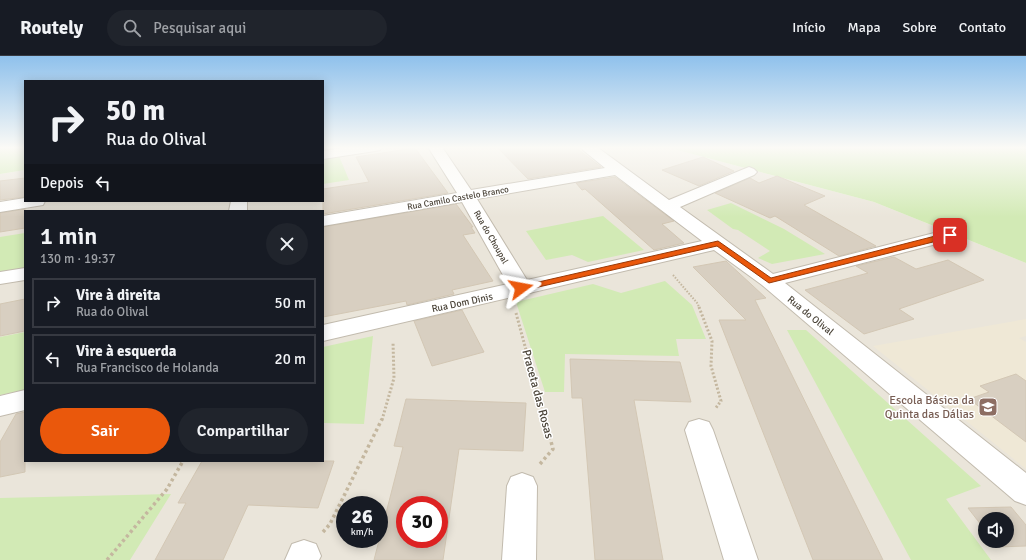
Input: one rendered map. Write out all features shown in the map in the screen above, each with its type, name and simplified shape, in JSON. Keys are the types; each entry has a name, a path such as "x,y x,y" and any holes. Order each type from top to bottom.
{"street":[{"name":"Rua do Choupal","path":"450,171 467,196 515,290"},
{"name":"Rua Camilo Castelo Branco","path":"324,221 615,171"},
{"name":"Rua do Olival","path":"619,171 769,281 1026,491"},
{"path":"668,206 749,172"},
{"path":"0,207 31,202"},
{"path":"769,281 950,235"},
{"name":"Rua Dom Dinis","path":"324,333 718,243"},
{"path":"0,278 24,274"},
{"path":"0,406 24,400"},
{"path":"699,430 741,560"},
{"path":"519,560 522,486"}],"path":[{"path":"657,257 698,304 712,341 711,366 721,401 699,430"},
{"name":"Praceta das Rosas","path":"515,290 553,449 522,486"},
{"path":"303,558 330,524 382,419 394,378 392,317"},
{"path":"107,560 167,489 182,462"}],"shaded area":[{"path":"24,171 24,202 324,202 324,171 755,171 874,202 1026,263 1026,560 0,560 0,174"},
{"name":"Escola Básica da Quinta das Dálias","path":"1026,319 1026,336 1019,338 1026,342 1026,469 873,346"}],"green space":[{"path":"0,171 22,171 0,174"},
{"path":"324,171 345,171 349,180 324,184"},
{"path":"755,171 1026,171 1026,263 874,202"},
{"path":"731,203 784,229 825,254 772,264 758,258 770,251 738,230 733,229 707,210"},
{"path":"603,216 644,250 588,262 572,255 546,260 526,231"},
{"path":"24,233 24,268 0,272 0,237"},
{"path":"665,281 692,305 706,339 676,339 679,356 565,354 564,392 545,392 516,302 593,284 621,293"},
{"path":"787,330 806,330 981,486 946,499 978,542 978,548 982,548 991,560 911,560"},
{"path":"24,332 24,390 0,395 0,337"},
{"path":"373,336 364,424 324,423 324,347"},
{"path":"171,494 130,560 0,560 0,498"}],"building":[{"path":"363,171 432,171 448,193 324,214 324,189 369,182"},
{"path":"520,171 580,171 528,179"},
{"path":"663,171 734,171 699,186"},
{"path":"777,176 825,196 804,205 876,246 839,256 775,216 770,218 715,193 750,178 759,183"},
{"path":"615,177 674,221 662,224 684,243 654,250 585,189 582,190 576,183"},
{"path":"24,178 24,197 0,200 0,181"},
{"path":"456,204 473,227 471,227 475,233 463,235 493,281 452,290 454,294 407,305 406,301 324,317 324,227"},
{"path":"25,209 24,228 0,232 0,213"},
{"path":"894,257 916,269 948,260 984,280 899,309 914,319 864,334 805,290 868,273 856,266"},
{"path":"726,261 766,298 755,300 883,560 813,560 719,320 746,320 693,267"},
{"path":"24,299 24,331 0,336 0,304"},
{"path":"462,310 484,352 432,366 414,321"},
{"path":"570,359 680,362 691,402 634,400 663,560 595,560 582,398 572,398"},
{"path":"1016,374 1026,381 1026,442 969,399 989,392 980,386"},
{"path":"406,399 526,403 523,451 459,449 448,525 448,496 396,496 396,548 445,548 443,560 374,560 377,548 388,548 388,505 403,447 394,446"},
{"path":"24,412 25,472 0,477 0,442 16,414"},
{"path":"334,461 318,508 248,505 223,560 155,560 186,503 178,503 201,462"},
{"path":"1011,507 1026,525 1026,546 1014,546 1014,512 978,512 978,521 968,508"}],"place":[{"name":"Escola Básica da Quinta das Dálias","path":"988,407"}],"route":[{"path":"521,288 718,243 769,281 950,235"}]}
